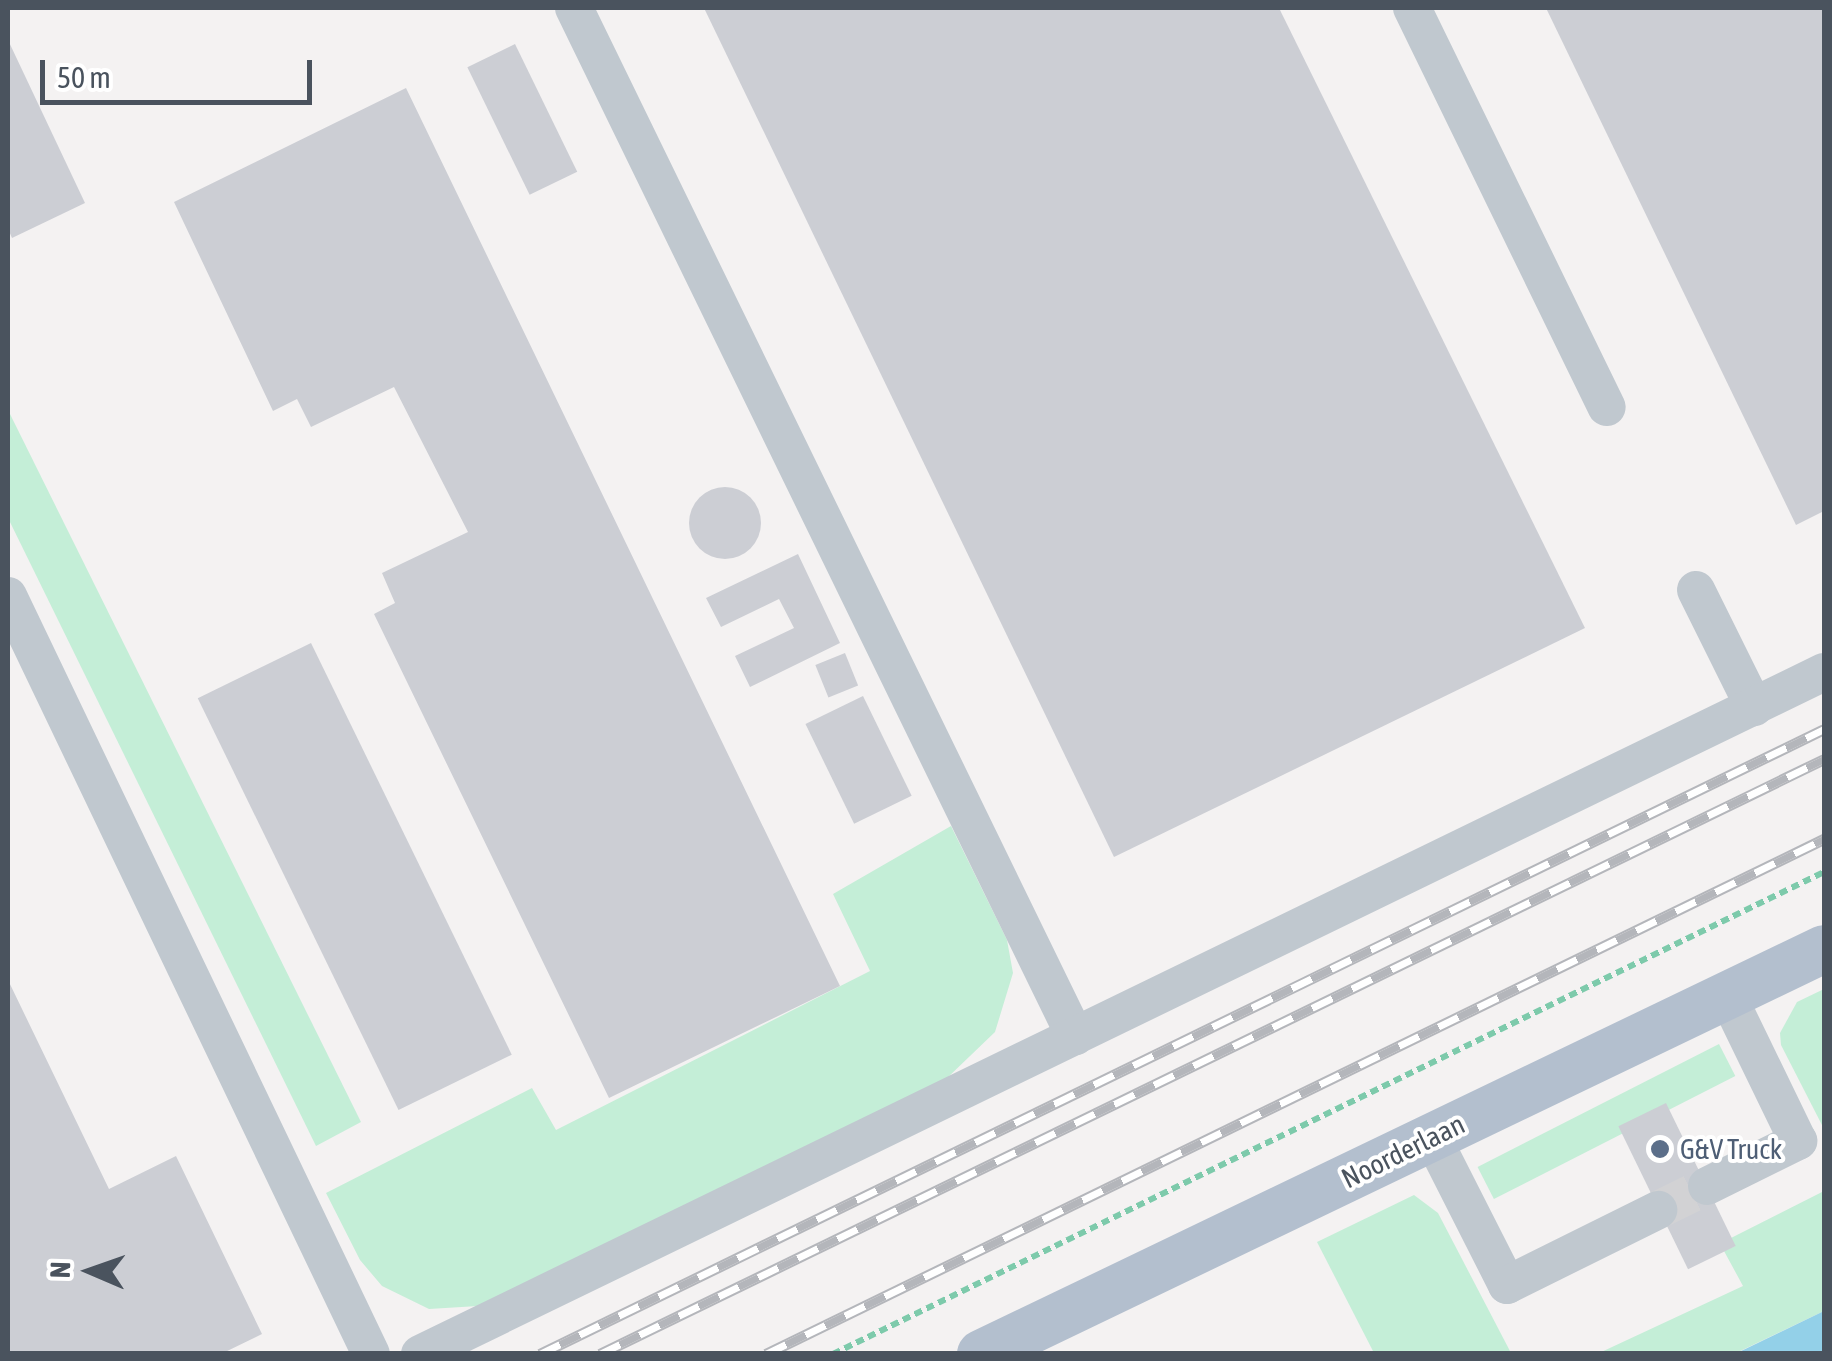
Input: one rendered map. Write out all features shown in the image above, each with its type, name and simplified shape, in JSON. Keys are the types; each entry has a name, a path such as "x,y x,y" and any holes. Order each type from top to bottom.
{"main road":[{"name":"Noorderlaan","path":"980,1354 1824,949"}],"lane":[{"path":"574,8 1075,1036"},
{"path":"1412,8 1607,407"},
{"path":"1696,590 1754,707"},
{"path":"8,596 370,1354"},
{"path":"436,1350 1824,672"},
{"path":"1706,1186 1798,1142 1728,997"},
{"path":"1432,1137 1507,1285 1658,1210"}],"path":[{"path":"832,1354 1824,872"}],"green space":[{"path":"8,410 361,1122 316,1146 8,518"},
{"path":"951,826 1007,940 1013,973 995,1032 945,1080 478,1306 429,1309 382,1286 360,1260 326,1193 532,1088 556,1130 870,971 833,894"},
{"path":"1824,989 1824,1129 1781,1045 1780,1033 1797,1002"},
{"path":"1719,1044 1735,1076 1494,1199 1478,1167"},
{"path":"1824,1191 1824,1311 1736,1353 1597,1354 1743,1286 1724,1251 1735,1246 1731,1238"},
{"path":"1414,1195 1438,1213 1511,1353 1374,1353 1317,1242"}],"water":[{"path":"1824,1311 1824,1353 1737,1353"}],"building":[{"path":"704,8 1279,8 1585,628 1114,857"},
{"path":"1546,8 1824,8 1824,511 1796,525"},
{"path":"8,40 85,203 12,238 8,229"},
{"path":"515,44 577,172 530,195 467,67"},
{"path":"406,88 840,986 609,1098 374,614 395,603 382,573 468,532 394,387 311,427 297,399 273,411 174,202"},
{"path":"725,487 739,489 751,497 759,509 759,537 751,549 739,557 725,559 711,557 699,549 691,537 689,523 691,509 699,497 711,489"},
{"path":"798,554 840,643 750,687 735,656 794,628 779,599 721,627 706,598"},
{"path":"311,643 512,1055 399,1110 198,698"},
{"path":"845,653 858,685 828,697 815,665"},
{"path":"863,696 912,796 854,824 805,724"},
{"path":"8,980 109,1189 176,1156 262,1334 221,1354 8,1354"},
{"path":"1666,1103 1736,1246 1688,1269 1618,1126"}],"tunnel":[{"path":"1658,1210 1707,1186"}],"railway":[{"path":"540,1354 1824,729"},
{"path":"600,1354 1824,759"},
{"path":"766,1354 1824,839"}],"place":[{"name":"G&V Truck","path":"1660,1149"}]}
